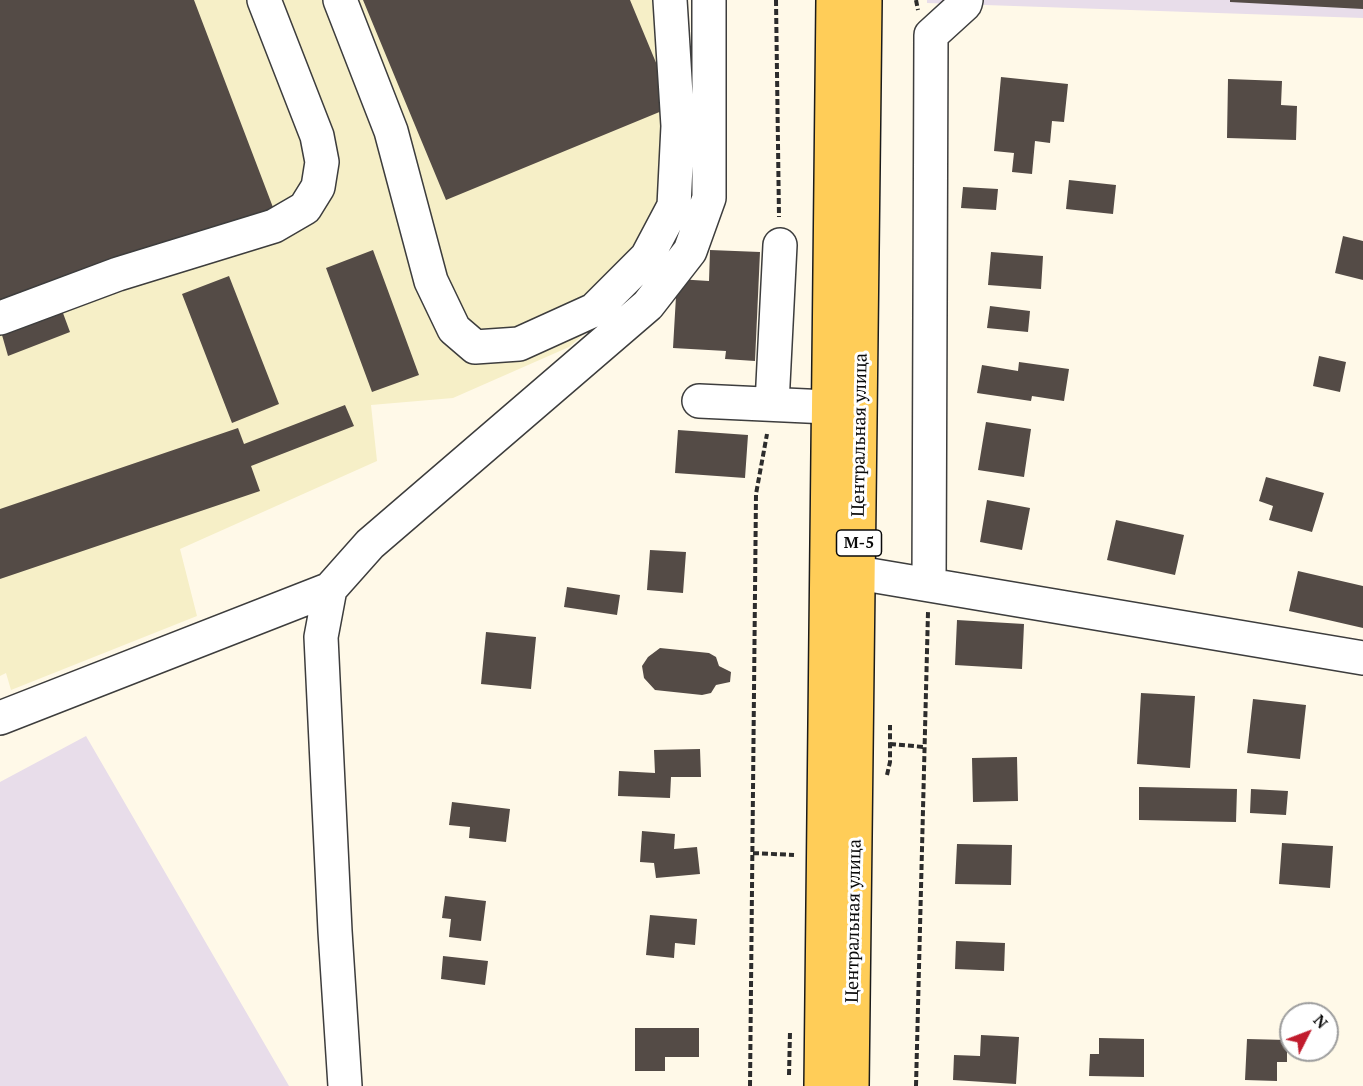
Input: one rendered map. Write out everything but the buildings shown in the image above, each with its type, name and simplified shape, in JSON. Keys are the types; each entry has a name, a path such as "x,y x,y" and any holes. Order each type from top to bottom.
{"main road":[{"name":"Центральная улица","path":"821,1086 833,0"},
{"name":"Центральная улица","path":"852,1086 865,0"}],"street":[{"path":"0,318 118,274 274,226 305,208 318,187 322,162 317,136 264,0"},
{"path":"340,0 391,131 431,281 454,329 475,347 519,344 594,310 647,257 674,206 678,126 670,0"},
{"path":"0,718 330,589 370,544 648,305 690,251 709,198 710,0"},
{"path":"929,584 931,35 965,4 966,0"},
{"path":"772,405 780,245"},
{"path":"699,401 828,407"},
{"path":"858,573 1363,658"},
{"path":"330,589 321,637 334,931 345,1086"}],"path":[{"path":"776,0 780,245"},
{"path":"750,1086 756,494 772,405"},
{"path":"916,1086 929,584"},
{"path":"890,744 924,747"},
{"path":"753,853 805,855"}],"shaded area":[{"path":"0,0 683,0 683,210 639,287 569,347 453,398 371,405 377,461 180,549 197,616 11,690 6,673 0,676"},
{"path":"927,0 1363,0 1363,18 927,3"},
{"path":"86,736 289,1086 0,1086 0,782"}]}
